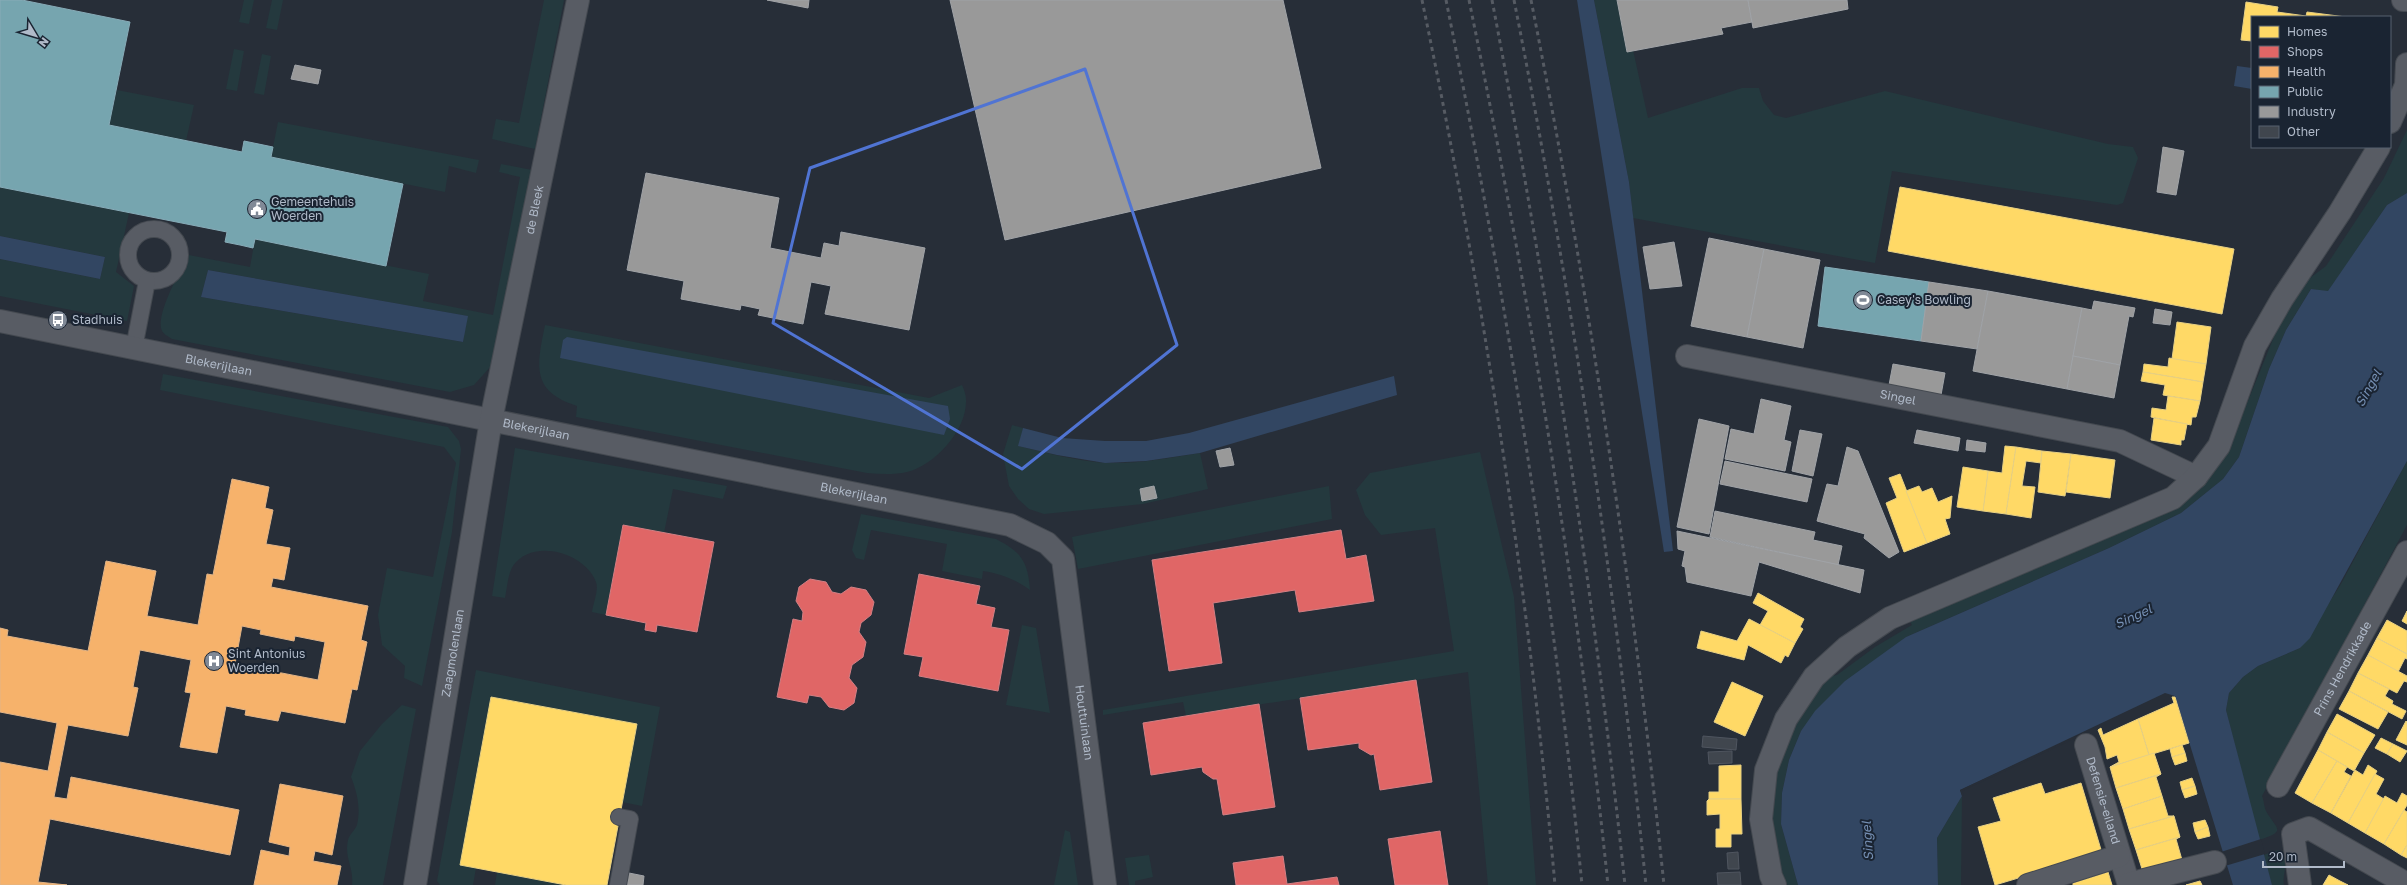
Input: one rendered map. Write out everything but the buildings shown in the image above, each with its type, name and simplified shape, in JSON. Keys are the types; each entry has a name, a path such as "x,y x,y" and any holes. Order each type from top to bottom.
{"street":[{"name":"de Bleek","path":"491,420 578,0"},
{"path":"2391,120 2406,85 2407,64"},
{"path":"1775,885 1771,876 1761,819 1766,770 1786,719 1814,677 1847,647 1890,618 2173,498 2196,477 2219,446 2255,346 2282,299 2340,212 2378,148"},
{"name":"Blekerijlaan","path":"0,321 1010,525 1047,543 1063,559"},
{"name":"Singel","path":"1687,356 2120,441 2196,477"},
{"name":"Zaagmolenlaan","path":"415,885 491,420"},
{"name":"Prins Hendrikkade","path":"2278,786 2407,552"},
{"name":"Houttuinlaan","path":"1063,559 1105,885"},
{"name":"Defensie-eiland","path":"2086,745 2129,885 2215,862"},
{"path":"2300,885 2293,834 2309,828 2407,884"},
{"name":"Defensie-eiland","path":"2028,885 2119,856"}],"lane":[{"path":"134,348 147,281"},
{"path":"618,885 630,819 619,817"}],"highlighted area":[{"path":"1085,69 1177,345 1022,469 773,323 810,168"}],"green space":[{"path":"244,0 254,0 249,24 239,22"},
{"path":"272,0 283,0 277,30 266,28"},
{"path":"544,0 564,0 535,149 492,139 496,119 519,123"},
{"path":"1594,0 1622,0 1648,118 1742,88 1759,88 1763,101 1774,115 1786,118 1885,91 2108,144 2133,147 2138,158 2123,203 2117,205 1892,171 1875,263 1633,218 1629,182"},
{"path":"234,49 244,51 237,91 226,89"},
{"path":"262,54 271,56 264,95 254,93"},
{"path":"117,90 194,105 186,141 109,125"},
{"path":"278,122 479,160 476,173 449,166 445,192 271,157"},
{"path":"2407,130 2407,193 2387,205 2328,292 2311,289 2286,330 2269,369 2239,457 2223,479 2181,513 2109,548 1906,637 1801,731 1789,760 1782,793 1781,824 1798,885 1783,885 1772,817 1771,794 1773,778 1783,746 1791,730 1820,688 1830,676 1837,675 1875,647 1912,625 1909,620 2176,504 2228,450 2280,322 2302,284 2326,266 2384,178"},
{"path":"501,164 532,170 491,366 474,385 450,392 172,339 165,335 161,328 161,320 166,301 175,280 189,255 250,267 255,239 429,274 423,301 493,315 520,177 499,172","holes":["208,270 467,316 463,342 201,297"]},
{"path":"0,187 129,213 116,272 134,286 127,321 0,296 0,259 100,279 105,257 0,236"},
{"path":"545,325 929,398 962,385 966,398 965,411 955,434 938,454 918,468 902,473 887,474 867,473 576,417 577,406 562,400 551,393 544,384 540,375 540,352"},
{"path":"163,374 448,427 459,441 461,449 452,532 422,686 404,678 405,666 382,645 378,615 387,568 433,577 456,463 444,447 160,390"},
{"path":"1012,425 1023,428 1019,446 1084,460 1106,463 1129,463 1200,453 1208,489 1143,504 1044,514 1029,509 1018,499 1009,486 1003,454"},
{"path":"515,448 727,486 723,499 673,489 664,533 623,525 606,615 592,612 597,585 590,572 581,563 558,552 533,552 522,557 511,569 505,598 492,596"},
{"path":"1480,452 1514,597 1536,885 1488,885 1468,672 1186,716 1183,702 1103,715 1103,710 1454,651 1435,528 1381,535 1365,515 1356,490 1370,473"},
{"path":"2407,461 2407,525 2262,796 2266,811 2276,826 2277,832 2259,840 2226,710 2229,693 2243,677 2258,666 2300,648 2341,584"},
{"path":"1329,486 1332,519 1078,569 1072,537"},
{"path":"861,514 996,539 1012,548 1022,558 1029,580 1030,590 1002,575 990,572 983,571 982,579 942,571 947,544 871,530 864,560 856,558 852,550"},
{"path":"1022,625 1036,628 1050,713 1006,705"},
{"path":"476,670 660,707 642,806 622,802 637,724 491,697 460,865 476,868 473,885 440,885 437,881"},
{"path":"402,705 416,709 383,885 352,885 352,873 347,846 349,838 357,825 359,812 357,794 351,777 360,751 382,724"},
{"path":"1962,796 1961,885 1938,885 1937,838"},
{"path":"1065,830 1070,832 1078,885 1054,885"},
{"path":"2279,850 2285,856 2286,861 2283,881 2284,885 2272,885 2263,855"},
{"path":"1149,855 1153,877 1135,881 1135,885 1129,885 1125,858"},
{"path":"497,872 566,885 495,885"}],"water":[{"path":"1577,0 1594,0 1629,182 1673,551 1664,552"},
{"path":"2237,66 2251,68 2251,89 2234,86"},
{"path":"2407,193 2407,461 2310,638 2300,648 2258,666 2243,677 2229,693 2226,710 2272,885 2233,885 2175,696 2165,693 1960,790 1962,796 1937,838 1938,885 1798,885 1781,824 1782,793 1789,760 1801,731 1815,711 1845,681 1906,637 2109,548 2181,513 2223,479 2239,457 2269,369 2286,330 2311,289 2328,291 2387,205"},
{"path":"0,236 105,257 100,279 0,259"},
{"path":"208,270 468,316 463,342 201,297"},
{"path":"567,337 948,406 950,419 944,435 560,358 563,340"},
{"path":"1394,376 1397,395 1200,453 1146,461 1105,463 1057,455 1018,446 1023,428 1062,438 1105,441 1146,441 1189,433"}],"pier":[{"path":"2084,733 2085,734 1962,791 1964,795 1962,796 1960,790"},
{"path":"2261,839 2265,854 2225,866 2221,852"}],"railway":[{"path":"1422,0 1465,220 1501,440 1531,662 1555,885"},
{"path":"1446,0 1488,220 1542,551 1557,662 1582,885"},
{"path":"1469,0 1512,220 1549,441 1582,663 1608,885"},
{"path":"1492,0 1532,220 1568,441 1599,663 1625,885"},
{"path":"1514,0 1555,220 1590,441 1606,552 1634,774 1646,885"},
{"path":"1531,0 1572,220 1608,441 1624,551 1652,774 1664,885"}],"place":[{"name":"Gemeentehuis Woerden","path":"257,209"},
{"name":"Casey's Bowling","path":"1863,300"},
{"name":"Stadhuis","path":"58,320"},
{"name":"Sint Antonius Woerden","path":"214,661"}]}
